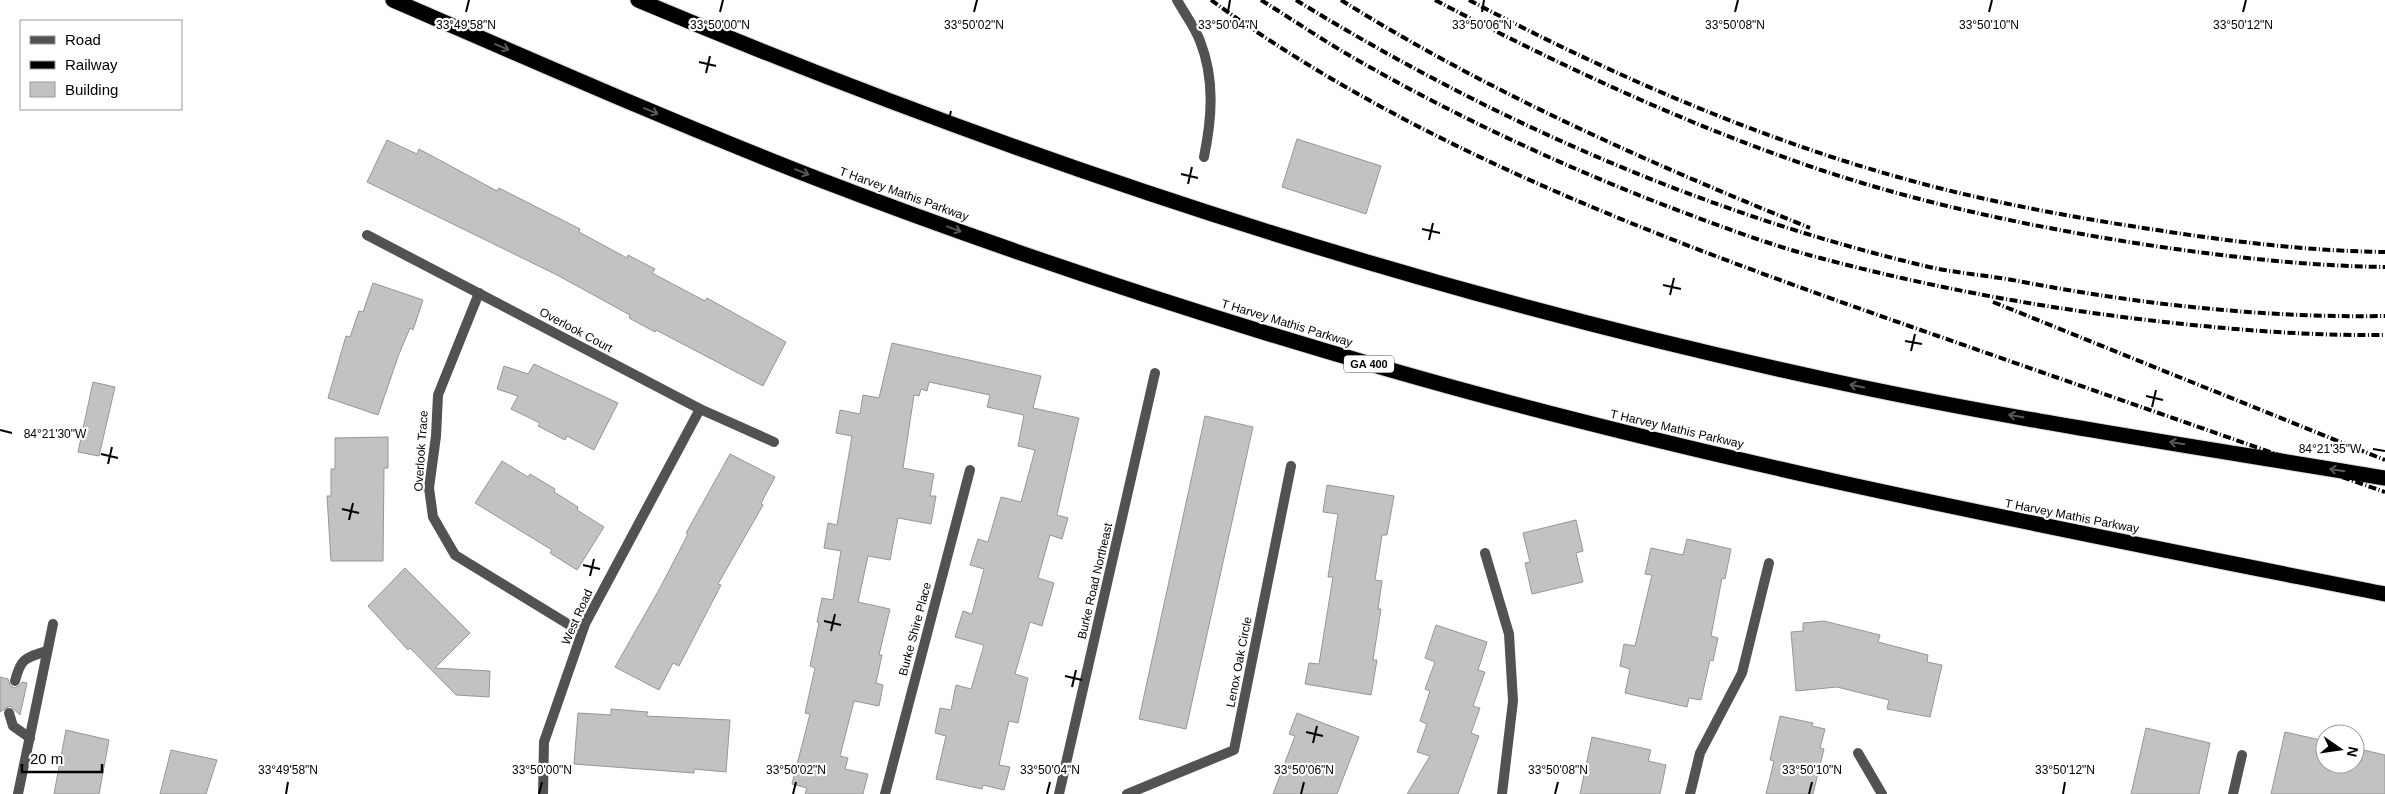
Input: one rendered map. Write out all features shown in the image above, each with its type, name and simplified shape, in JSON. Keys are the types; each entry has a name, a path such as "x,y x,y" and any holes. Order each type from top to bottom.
{"highway":[{"name":"T Harvey Mathis Parkway","path":"393,0 675,121 829,183 1098,279 1383,368 1525,408 1807,475 1949,507 2385,594"},
{"path":"638,0 855,89 1093,174 1287,238 1541,311 1737,360 1968,408 2385,478"}],"street":[{"path":"1177,0 1200,40 1211,82 1211,123 1204,157"},
{"name":"Overlook Court","path":"367,235 700,409 774,442"},
{"name":"Overlook Trace","path":"479,293 438,395 436,436 429,488 433,517 455,556 581,632"},
{"name":"Burke Road Northeast","path":"1059,794 1155,373"},
{"name":"West Road","path":"543,794 544,742 581,632 700,409"},
{"name":"Lenox Oak Circle","path":"1127,794 1234,750 1291,466"},
{"name":"Burke Shire Place","path":"885,794 970,470"},
{"path":"1485,553 1509,634 1513,701 1502,794"},
{"path":"1690,794 1700,753 1742,673 1769,563"},
{"path":"18,794 53,624"},
{"path":"15,681 19,664 27,657 47,651"},
{"path":"9,713 14,726 30,738"},
{"path":"1858,753 1882,794"},
{"path":"2233,794 2242,755"}],"building":[{"path":"1297,139 1381,166 1366,214 1282,187"},
{"path":"387,140 417,154 419,149 497,191 499,188 580,229 579,232 627,258 628,255 655,269 652,273 705,301 707,298 786,342 763,386 656,330 655,332 629,318 630,315 557,275 367,182"},
{"path":"373,283 423,300 413,330 410,328 399,354 378,415 328,398 346,336 350,337 359,311 363,312"},
{"path":"892,343 1041,376 1033,408 1079,418 1057,515 1068,518 1062,539 1050,535 1038,578 1054,583 1042,626 1030,622 1015,674 1028,678 1018,723 1009,721 999,765 1010,767 1004,790 983,785 982,789 936,779 946,736 935,733 940,708 951,710 956,685 971,689 984,645 955,637 963,611 972,614 984,569 970,565 978,539 988,542 1001,497 1021,502 1035,450 1018,446 1024,415 987,407 990,395 929,382 927,391 921,389 919,396 914,395 903,468 934,474 930,496 936,496 931,524 898,518 890,560 868,556 858,602 890,609 879,655 882,655 876,683 883,685 879,706 854,701 840,756 848,758 845,769 868,774 863,794 805,794 807,788 792,784 810,714 805,713 815,668 810,666 822,598 833,600 841,551 824,548 828,523 837,525 852,436 836,433 840,410 860,414 863,395 879,398"},
{"path":"534,364 618,403 594,450 567,436 565,440 538,426 540,423 511,409 518,396 497,389 504,366 528,374"},
{"path":"93,382 115,387 99,456 78,452"},
{"path":"1205,416 1253,427 1186,729 1139,719"},
{"path":"388,437 388,468 384,468 383,561 331,561 327,496 331,496 331,469 335,469 335,438"},
{"path":"730,454 775,477 761,503 763,505 718,584 721,585 679,666 673,663 659,690 615,667 660,588 688,534 686,533"},
{"path":"502,461 528,477 530,474 555,489 554,492 578,507 577,510 604,527 577,570 550,553 552,550 475,503"},
{"path":"1327,485 1394,496 1387,535 1382,535 1375,580 1382,581 1378,609 1381,609 1373,660 1377,660 1371,695 1305,684 1309,663 1319,664 1333,577 1328,577 1338,514 1323,512"},
{"path":"1576,520 1583,551 1576,553 1583,582 1532,594 1525,563 1530,562 1523,533"},
{"path":"1687,539 1731,549 1725,579 1722,578 1711,636 1718,638 1713,661 1710,660 1701,700 1689,698 1687,707 1625,693 1630,669 1620,666 1624,644 1635,646 1652,575 1645,574 1651,548 1683,555"},
{"path":"405,568 470,633 435,668 490,671 489,697 456,695 410,648 408,650 368,606"},
{"path":"1824,621 1880,635 1878,642 1928,655 1927,662 1942,665 1930,717 1887,709 1889,700 1837,687 1796,691 1791,632 1803,631 1803,623"},
{"path":"1436,625 1487,642 1478,670 1485,672 1473,706 1480,708 1471,733 1479,736 1458,794 1407,794 1430,756 1417,752 1427,724 1420,721 1430,691 1425,689 1435,662 1425,658"},
{"path":"0,677 8,679 10,685 14,688 22,682 27,683 20,715 10,706 0,712"},
{"path":"611,709 648,712 646,716 730,720 726,772 694,769 694,773 574,764 578,713 611,715"},
{"path":"1297,713 1359,737 1337,794 1273,794 1295,736 1289,734"},
{"path":"1780,716 1813,723 1812,726 1825,729 1820,748 1824,749 1813,794 1766,794 1774,761 1770,760"},
{"path":"2146,728 2210,743 2199,794 2131,794"},
{"path":"66,730 109,740 99,794 54,794"},
{"path":"2285,732 2315,739 2315,774 2365,774 2365,750 2385,755 2385,794 2271,794"},
{"path":"1592,737 1651,750 1648,761 1666,765 1660,794 1580,794"},
{"path":"171,750 217,760 206,794 160,794"}],"railway":[{"path":"1211,0 1291,54 1375,103 1461,148 1549,189 1639,226 1821,295 2385,492"},
{"path":"1261,0 1336,48 1474,122 1561,162 1649,199 1725,228 1791,250 1944,287 2106,315 2235,329 2385,335"},
{"path":"1296,0 1444,84 1520,122 1598,157 1677,189 1757,218 1839,243 1945,270 2154,303 2293,315 2385,316"},
{"path":"1341,0 1397,34 1454,65 1570,124 1689,178 1810,228"},
{"path":"1435,0 1578,71 1724,135 1824,171 1941,205 2061,230 2202,253 2324,265 2385,267"},
{"path":"1469,0 1585,58 1704,110 1765,134 1888,174 2001,202 2125,225 2267,245 2385,252"},
{"path":"1993,302 2385,460"}]}
